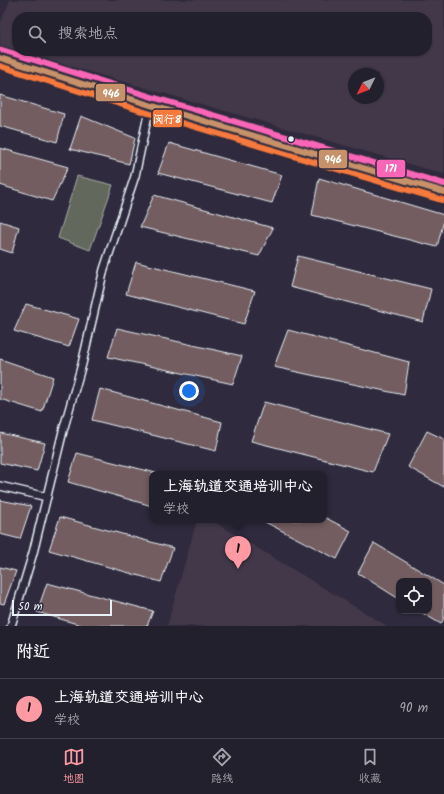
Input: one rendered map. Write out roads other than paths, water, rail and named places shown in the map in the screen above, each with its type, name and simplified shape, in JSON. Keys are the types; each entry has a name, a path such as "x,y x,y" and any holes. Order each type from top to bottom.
{"street":[{"path":"0,58 150,105 444,192"}],"lane":[{"path":"11,626 33,553 63,431 82,364 104,269 135,176 150,105"},
{"path":"0,486 47,497"}],"place":[{"name":"上海轨道交通培训中心","path":"238,569"}]}
